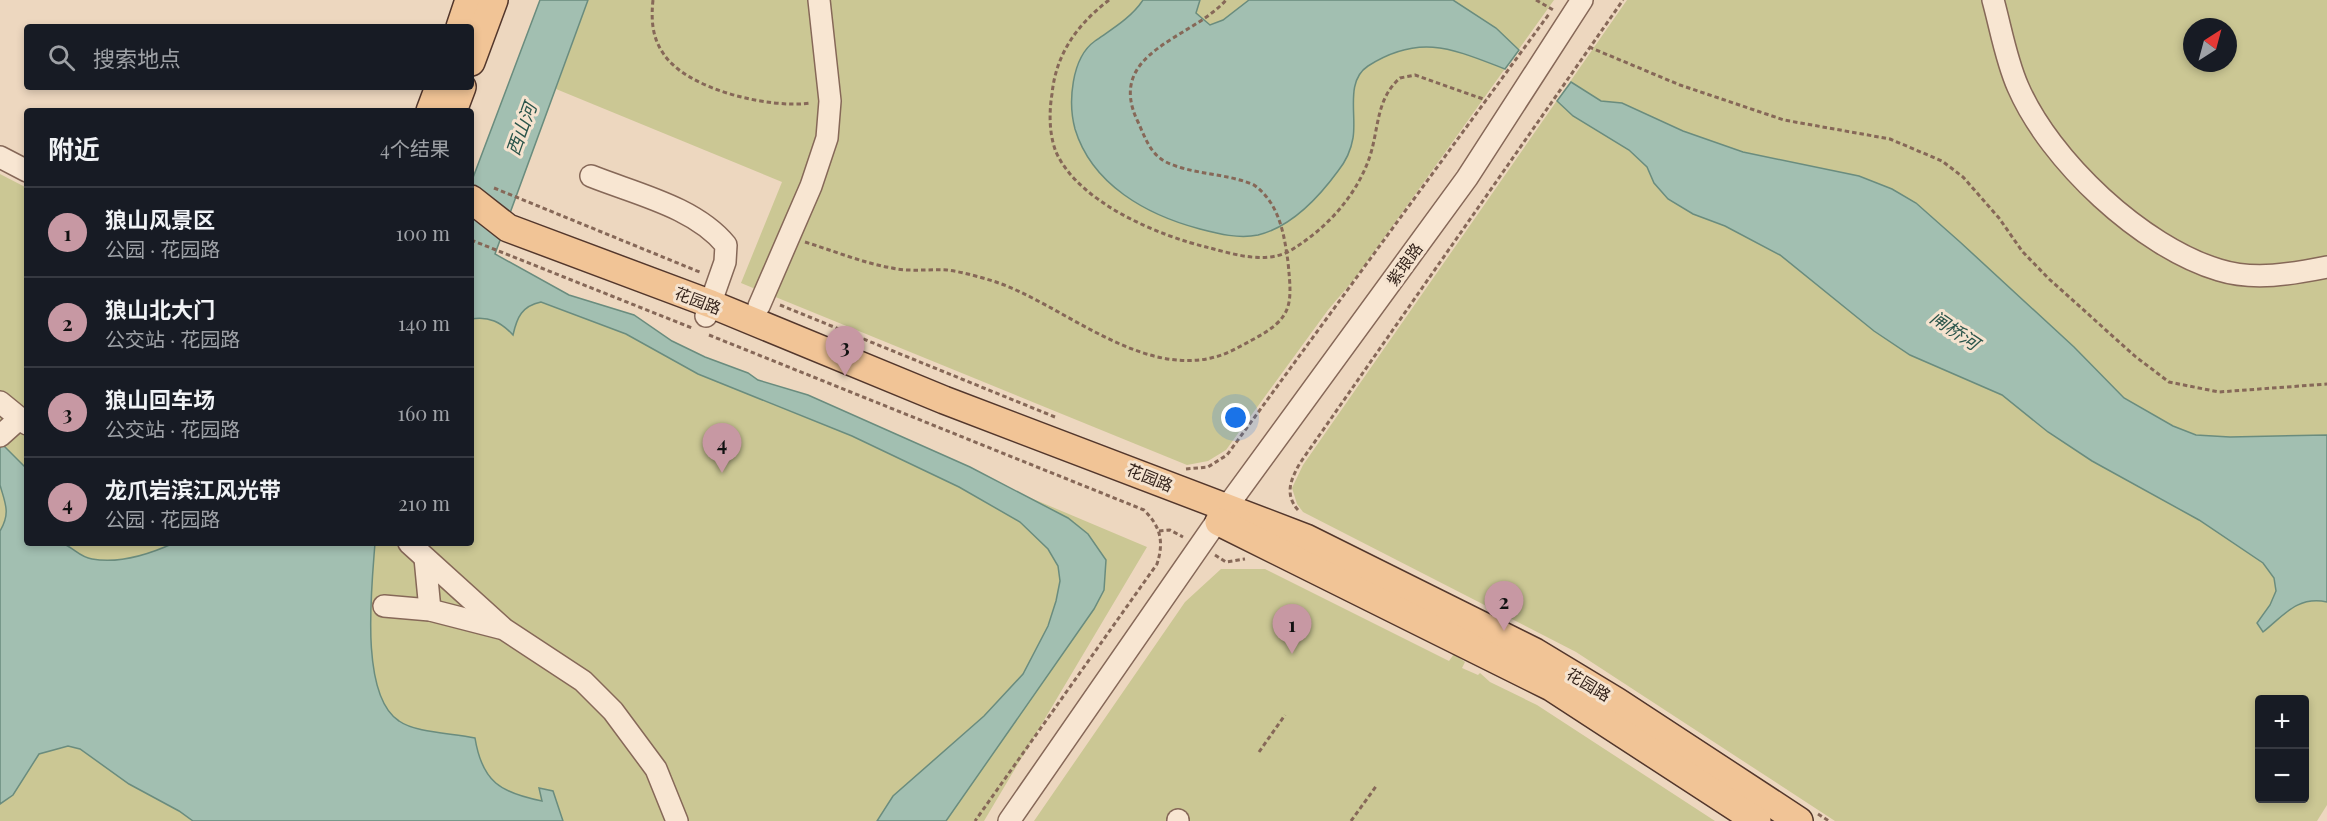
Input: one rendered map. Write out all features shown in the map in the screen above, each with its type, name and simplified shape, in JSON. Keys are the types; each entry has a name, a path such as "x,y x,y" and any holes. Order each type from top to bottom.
{"main road":[{"path":"461,24 469,0"},
{"path":"474,54 494,0"},
{"path":"431,108 438,90"},
{"path":"454,108 461,90"},
{"name":"花园路","path":"474,202 508,241"},
{"name":"花园路","path":"474,224 508,241 705,321 944,400 1222,515 1551,687 1757,821"},
{"name":"花园路","path":"1222,515 1306,538 1535,652 1616,701 1799,821"}],"street":[{"path":"768,305 789,237 822,158 830,120 830,100 819,0"},
{"name":"紫琅路","path":"1009,821 1222,515 1467,178 1582,0"},
{"path":"1993,0 2009,59 2028,107 2059,151 2096,193 2124,217 2159,241 2219,270 2254,276 2296,273 2327,267"},
{"path":"0,157 24,169"},
{"path":"591,176 688,214 714,230 726,245 724,262 705,321"},
{"path":"0,402 23,422 1,435"},
{"path":"412,546 504,629 583,681 613,711 656,770 677,821"},
{"path":"425,558 430,610"},
{"path":"384,606 430,610 504,629"}],"path":[{"path":"653,0 652,25 658,44 667,59 684,73 737,95 775,105 795,105 830,100"},
{"path":"1109,0 1085,21 1069,41 1057,68 1050,121 1055,149 1061,161 1082,184 1103,201 1135,222 1180,241 1246,256 1274,258 1286,253 1310,236 1342,207 1353,193 1371,155 1382,102 1400,78 1415,75 1486,100"},
{"path":"789,237 893,268 946,270 995,282 1024,294 1107,338 1145,352 1190,360 1225,354 1257,337 1281,320 1290,305 1286,253 1277,211 1263,191 1254,185 1173,165 1158,157 1148,144 1131,107 1130,83 1145,60 1173,37 1226,0"},
{"path":"1536,0 1554,11"},
{"path":"1176,466 1208,467 1227,455 1486,100 1554,11 1558,0"},
{"path":"1302,514 1294,506 1289,488 1300,463 1623,0"},
{"path":"1590,48 1680,85 1784,120 1890,139 1942,161 1963,177 1999,218 2022,251 2049,279 2136,357 2169,382 2219,392 2327,384"},
{"path":"521,199 710,276"},
{"path":"474,240 508,241 705,321 1144,510 1156,524 1162,541 1157,564 975,821"},
{"path":"768,305 1065,421"},
{"path":"1259,752 1285,715"},
{"path":"1351,821 1377,785"}],"shaded area":[{"path":"588,0 1554,0 1356,277 1328,310 1226,450 1208,461 1187,465 741,283 782,182 556,89"},
{"path":"1627,0 2327,0 2327,805 2317,821 1835,821 1576,652 1303,512 1297,504 1292,488 1303,465"},
{"path":"0,174 24,186 24,546 474,546 474,273 808,404 1147,547 984,821 0,821"},
{"path":"1221,569 1265,569 1449,661 1454,654 1465,662 1462,668 1478,675 1480,673 1490,682 1537,705 1715,821 1034,821 1185,602"}],"water":[{"name":"西山河","path":"540,0 588,0 495,254 569,295 634,315 672,341 705,357 748,373 758,380 808,395 970,467 1068,518 1088,534 1106,560 1104,590 1094,609 946,821 877,821 893,796 984,716 1023,674 1048,626 1060,581 1058,566 1048,549 1020,522 959,487 852,436 698,374 626,334 541,302 529,306 521,313 513,335 494,321 474,319 474,175"},
{"path":"1143,0 1200,0 1196,13 1210,25 1223,20 1249,0 1453,0 1496,28 1519,50 1505,69 1469,55 1420,47 1387,56 1368,66 1361,72 1354,89 1354,129 1351,147 1330,181 1313,201 1282,225 1258,235 1229,235 1180,223 1124,195 1094,166 1083,149 1075,129 1072,107 1073,82 1081,58 1095,41 1127,18"},
{"name":"闸桥河","path":"1571,82 1601,101 1622,103 1683,131 1743,152 1859,176 1892,189 1916,203 1960,242 2074,347 2124,398 2173,426 2196,435 2230,437 2327,435 2327,602 2300,604 2285,613 2263,632 2257,623 2270,605 2276,591 2274,578 2263,563 2199,520 2092,461 2048,432 2002,395 1910,355 1874,331 1780,255 1725,226 1693,214 1668,199 1654,183 1647,167 1629,150 1573,116 1557,101"},
{"path":"0,442 24,466 24,546 68,546 84,557 92,559 123,559 167,546 375,546 371,638 378,688 386,708 406,725 475,738 483,765 488,775 496,783 515,794 542,801 539,788 553,791 563,821 193,821 129,784 80,749 68,746 39,754 13,795 0,804 0,531 6,513 0,485"}],"place":[{"name":"狼山回车场","path":"845,376"},
{"name":"龙爪岩滨江风光带","path":"722,473"},
{"name":"狼山北大门","path":"1504,631"},
{"name":"狼山风景区","path":"1292,654"}]}
